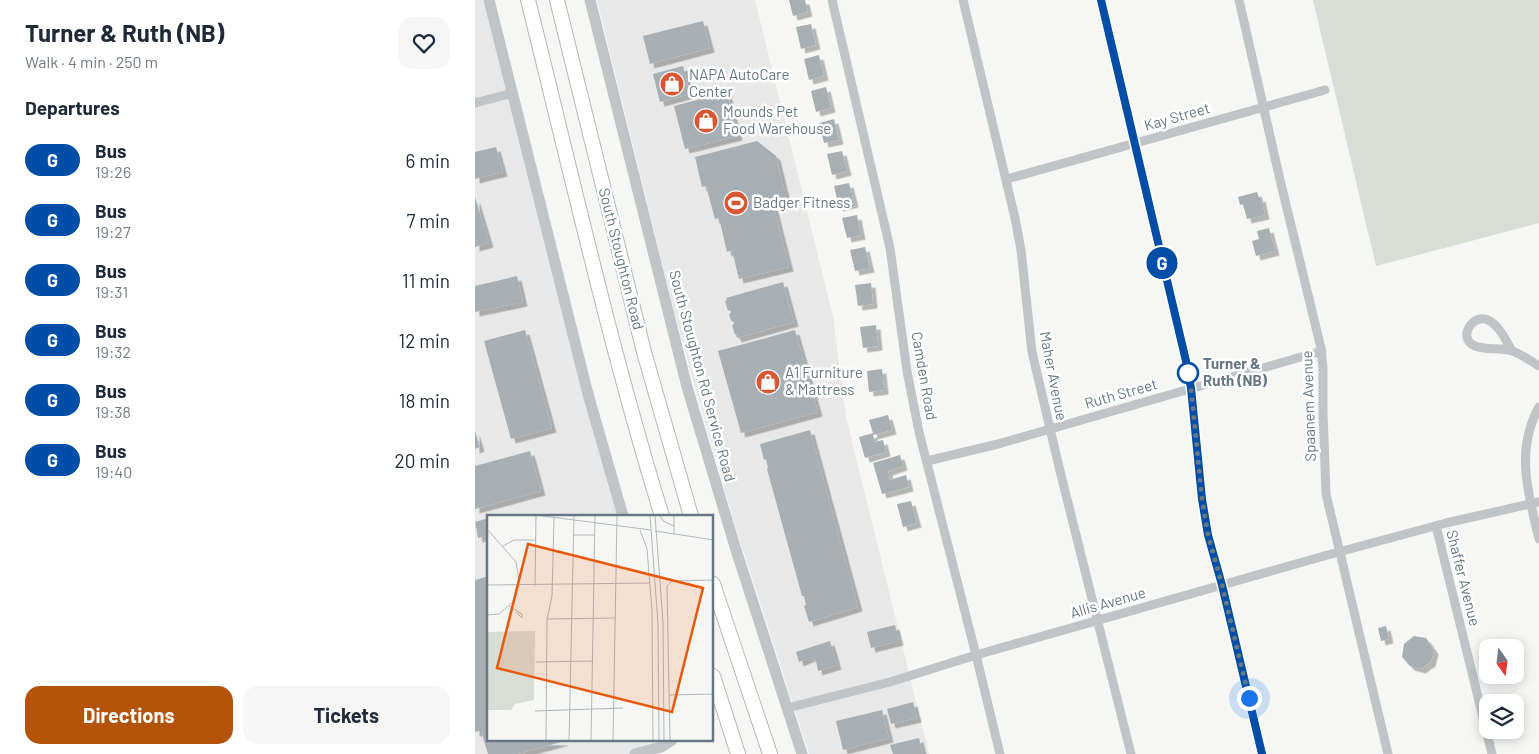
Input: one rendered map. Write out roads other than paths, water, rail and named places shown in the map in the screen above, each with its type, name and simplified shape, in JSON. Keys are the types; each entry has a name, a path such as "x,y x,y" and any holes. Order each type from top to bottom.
{"main road":[{"name":"South Stoughton Road","path":"528,0 608,324 662,515"},
{"name":"South Stoughton Road","path":"557,0 644,352 691,515"},
{"path":"714,587 769,754"},
{"path":"714,679 738,754"}],"street":[{"path":"489,0 588,394 623,515"},
{"name":"South Stoughton Rd Service Road","path":"590,0 687,387 736,550 802,754"},
{"name":"Camden Road","path":"831,0 890,248 907,371 919,432 1000,754"},
{"name":"Maher Avenue","path":"963,0 1007,179 1021,250 1032,352 1131,754"},
{"path":"1101,0 1184,352 1191,388 1202,499 1208,535 1222,585 1262,754"},
{"name":"Spaanem Avenue","path":"1239,0 1322,352 1326,494 1388,754"},
{"name":"Kay Street","path":"1007,179 1325,90"},
{"path":"475,103 513,93"},
{"path":"1512,351 1501,332 1490,321 1486,319 1479,320 1474,321 1470,325 1467,337 1472,345 1512,351 1539,366"},
{"name":"Ruth Street","path":"927,461 1050,429 1322,352"},
{"path":"1539,407 1530,427 1525,452 1526,483 1535,503 1539,539"},
{"name":"Allis Avenue","path":"787,708 890,682 1098,620 1436,526 1535,503"},
{"name":"Shaffer Avenue","path":"1436,526 1492,754"},
{"path":"635,754 661,747 669,742"}],"place":[{"name":"NAPA AutoCare Center","path":"672,84"},
{"name":"Mounds Pet Food Warehouse","path":"706,121"},
{"name":"Badger Fitness","path":"736,203"},
{"name":"Turner & Ruth (NB)","path":"1188,373"},
{"name":"A1 Furniture & Mattress","path":"768,382"}]}
